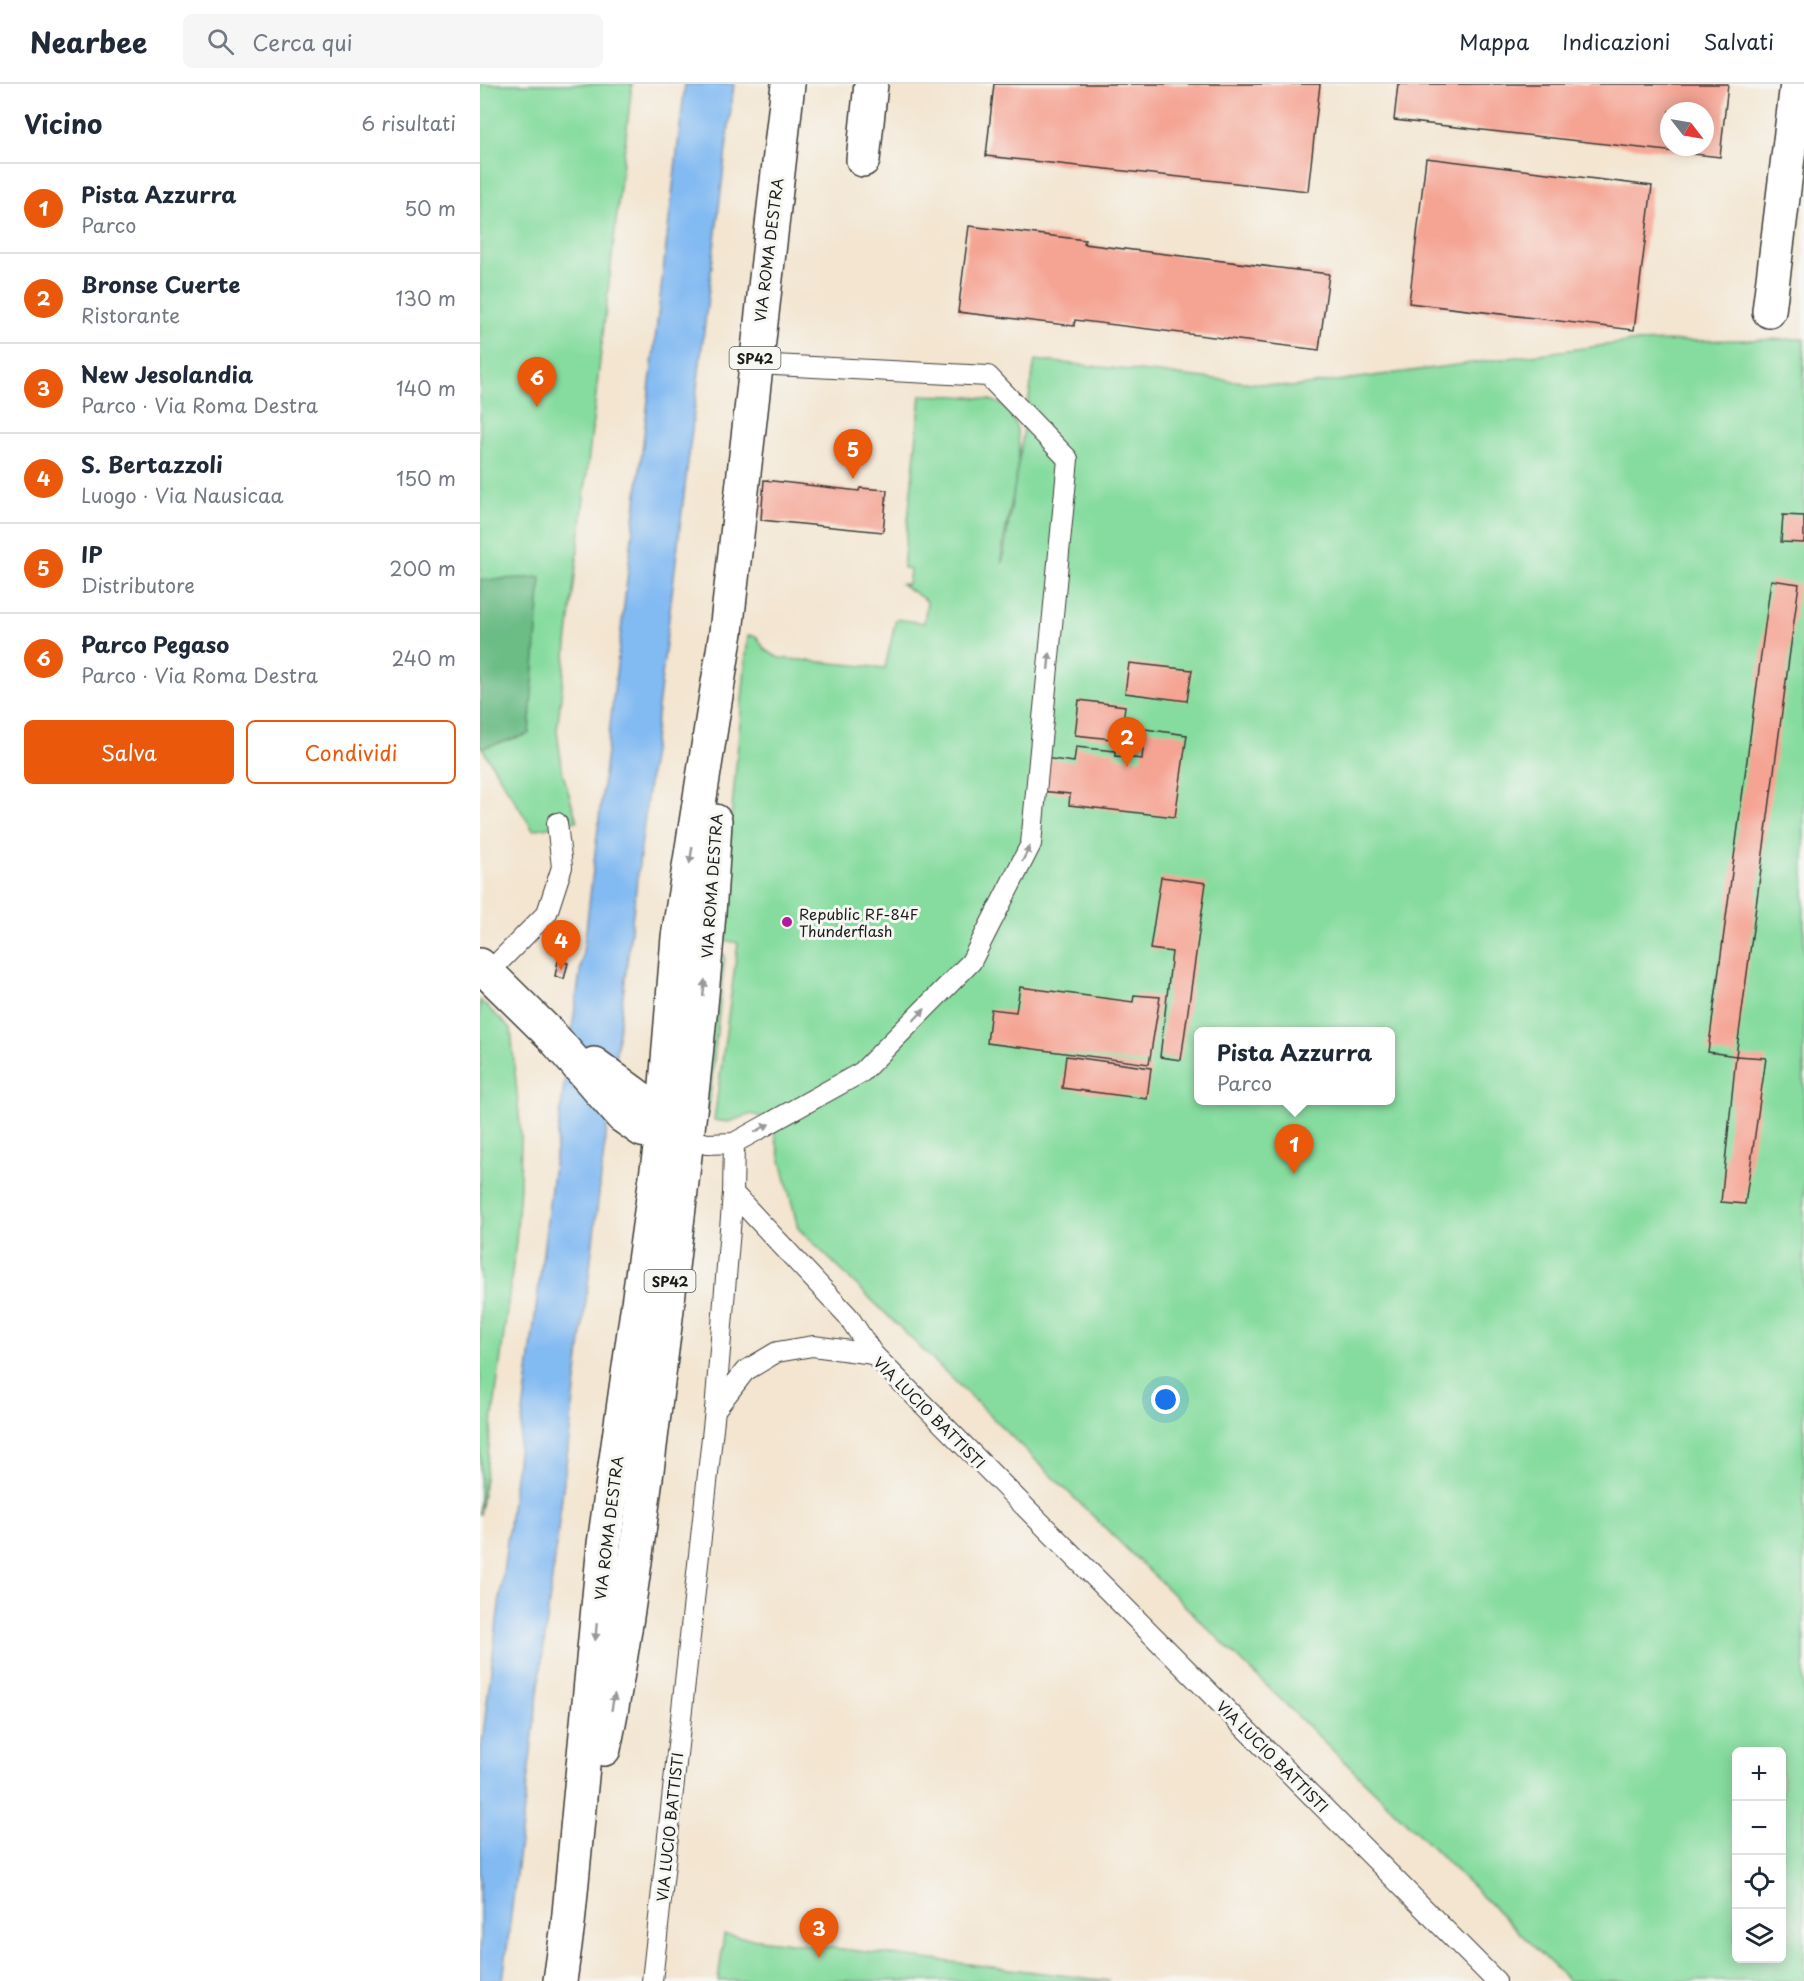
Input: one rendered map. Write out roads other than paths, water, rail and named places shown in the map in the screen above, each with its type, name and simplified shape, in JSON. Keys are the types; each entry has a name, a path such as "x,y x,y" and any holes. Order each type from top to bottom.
{"main road":[{"name":"VIA ROMA DESTRA","path":"560,1981 568,1924 604,1544 709,941 726,632 754,364 788,84"},
{"path":"863,160 871,84"},
{"path":"1769,311 1797,84"},
{"name":"VIA ROMA DESTRA","path":"674,1137 669,1042 671,1004 678,938 726,632"},
{"path":"484,969 551,1035 622,1116 642,1130 674,1137"},
{"name":"VIA ROMA DESTRA","path":"568,1924 605,1746 639,1537 684,1028 671,1004"},
{"path":"551,1035 643,1100 674,1137"},
{"path":"620,1083 643,1075 669,1042"}],"lane":[{"path":"674,1137 707,1144 734,1143 862,1072 970,962 1031,844 1068,459 988,375 754,364"},
{"path":"484,969 547,913 562,867 557,823"},
{"path":"715,1410 733,1192 734,1143"},
{"path":"733,1192 848,1316 873,1354"},
{"name":"VIA LUCIO BATTISTI","path":"652,1981 715,1410 746,1371 777,1352 813,1346 873,1354 1496,1981"}],"water":[{"path":"685,84 734,84 503,1981 480,1981 480,1758 561,1108 586,930"}],"place":[{"name":"Parco Pegaso","path":"537,407"},
{"name":"IP","path":"853,479"},
{"name":"Bronse Cuerte","path":"1127,767"},
{"name":"Republic RF-84F Thunderflash","path":"787,922"},
{"name":"S. Bertazzoli","path":"561,970"},
{"name":"Pista Azzurra","path":"1294,1174"},
{"name":"New Jesolandia","path":"819,1958"}]}
